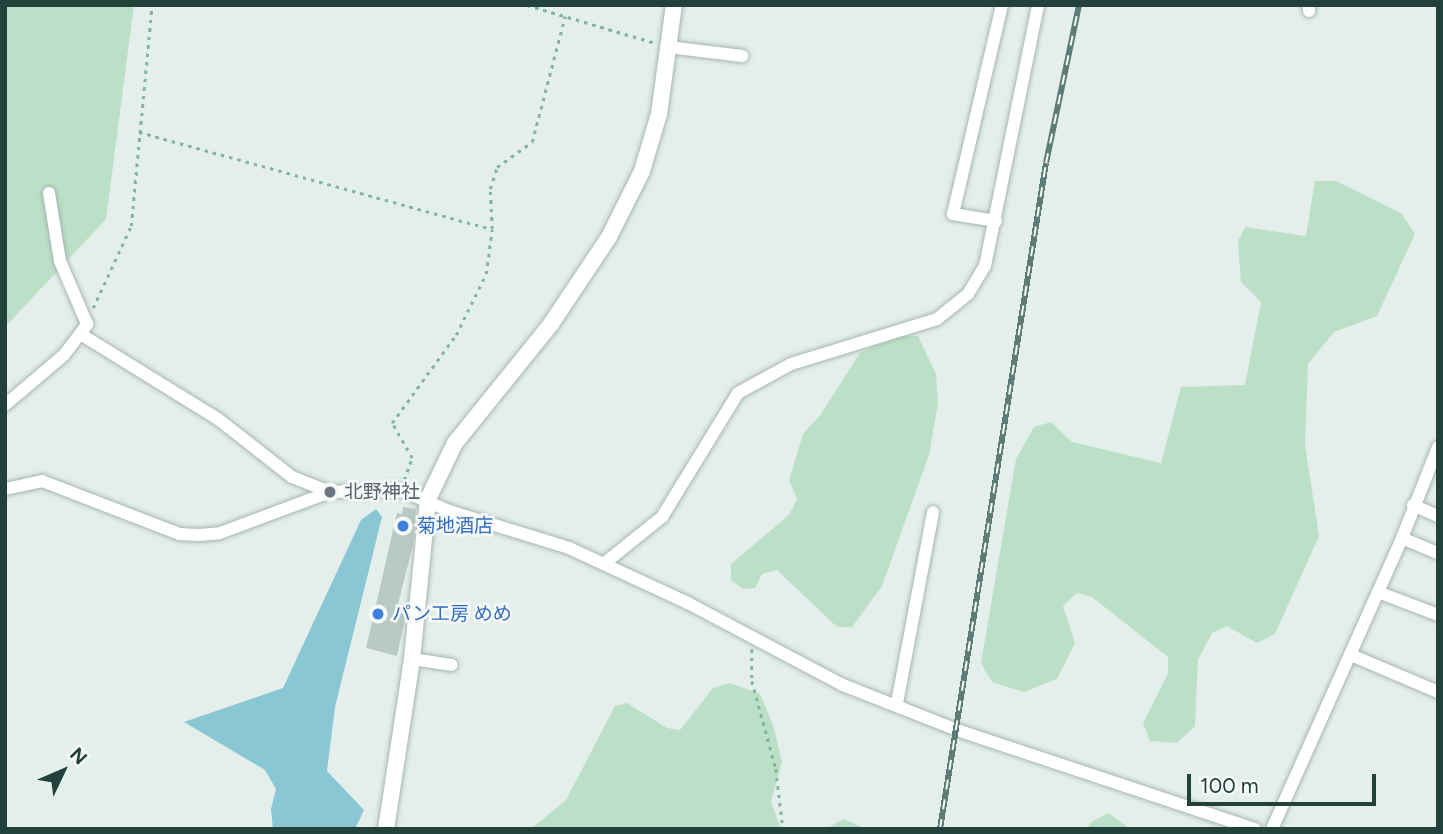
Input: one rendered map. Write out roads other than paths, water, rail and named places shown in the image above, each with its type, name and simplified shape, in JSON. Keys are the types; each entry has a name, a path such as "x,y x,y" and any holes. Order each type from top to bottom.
{"street":[{"path":"386,829 412,659 428,499 455,443 551,324 610,237 651,149 674,5"},
{"path":"996,221 953,214 1002,5"},
{"path":"606,562 662,517 738,393 791,364 949,312 968,294 985,266 996,221 1038,5"},
{"path":"668,47 742,56"},
{"path":"49,193 60,261 84,330 218,419 292,477 330,492"},
{"path":"5,405 84,330"},
{"path":"1272,829 1402,538 1438,447"},
{"path":"5,489 42,481 178,534 199,535 220,533 330,492 401,490 428,499 449,511 606,562 820,675 897,703 957,730 985,735 1255,829"},
{"path":"1413,505 1438,516"},
{"path":"897,703 933,512"},
{"path":"1402,538 1438,553"},
{"path":"1378,592 1438,615"},
{"path":"1351,655 1438,692"},
{"path":"412,659 452,666"}],"water":[{"path":"376,509 382,517 335,707 327,771 364,810 355,829 273,829 271,809 276,789 265,770 184,722 283,688 361,520"}],"railway":[{"path":"940,829 1046,163 1079,5"}],"place":[{"name":"北野神社","path":"330,492"},
{"name":"菊地酒店","path":"403,526"},
{"name":"パン工房 めめ","path":"378,614"}]}
